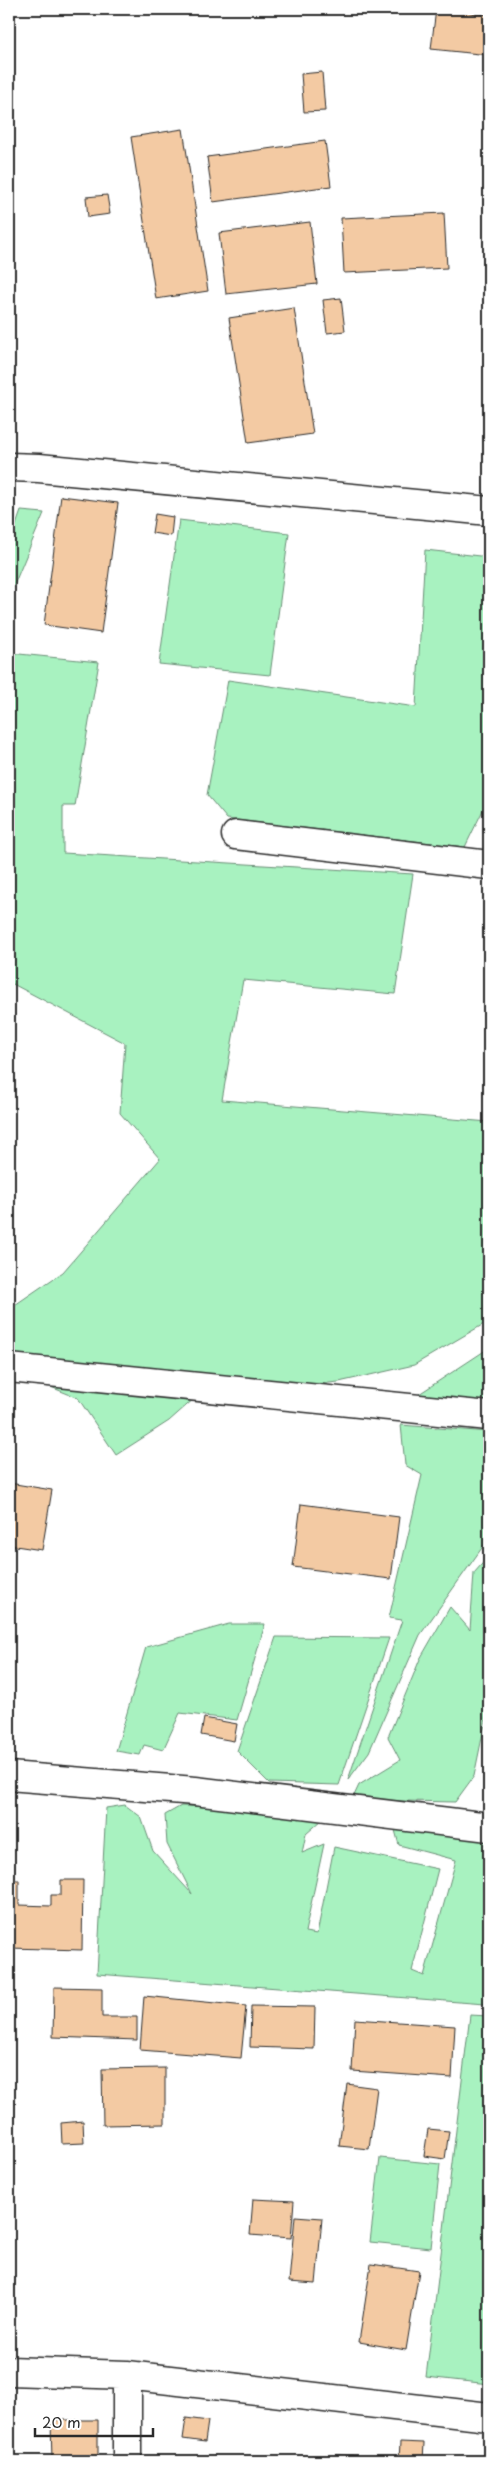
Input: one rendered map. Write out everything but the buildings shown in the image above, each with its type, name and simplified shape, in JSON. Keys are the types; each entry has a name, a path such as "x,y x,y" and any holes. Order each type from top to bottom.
{"street":[{"path":"9,467 49,468 489,511"},
{"path":"236,836 489,865"},
{"path":"9,1368 489,1416"},
{"path":"9,1776 195,1791 489,1827"},
{"path":"9,2371 126,2375 489,2417"},
{"path":"126,2375 126,2461"}],"green space":[{"path":"21,511 44,513 9,597 9,545"},
{"path":"179,520 289,533 270,675 159,664"},
{"path":"425,550 489,557 489,807 484,808 465,847 227,819 207,795 228,680 416,707"},
{"path":"9,653 99,662 75,806 63,806 63,853 413,874 395,994 243,980 222,1100 489,1122 489,1321 414,1365 339,1382 257,1390 204,1390 169,1421 116,1455 78,1398 11,1371 9,1309 63,1272 160,1159 120,1113 125,1043 9,982"},
{"path":"489,1348 489,1414 482,1414 419,1394"},
{"path":"401,1425 489,1432 489,1538 420,1635 369,1752 348,1780 402,1620 389,1618 422,1475 405,1465"},
{"path":"489,1556 489,1704 474,1776 455,1802 352,1800 359,1785 400,1760 388,1737 420,1659 450,1607 470,1630 474,1573"},
{"path":"229,1624 265,1624 237,1720 180,1713 163,1750 144,1745 140,1755 116,1751 146,1647"},
{"path":"276,1637 389,1638 339,1785 269,1783 237,1751"},
{"path":"125,1805 141,1817 153,1851 192,1894 167,1844 165,1815 181,1806 267,1809 322,1820 306,1834 302,1853 324,1844 305,1932 317,1934 334,1847 438,1869 412,1971 424,1976 456,1860 399,1845 392,1819 489,1835 489,1986 485,2004 97,1974 106,1808"},
{"path":"470,2015 489,2016 489,2384 426,2377"},
{"path":"380,2158 440,2164 431,2248 370,2242"}]}
